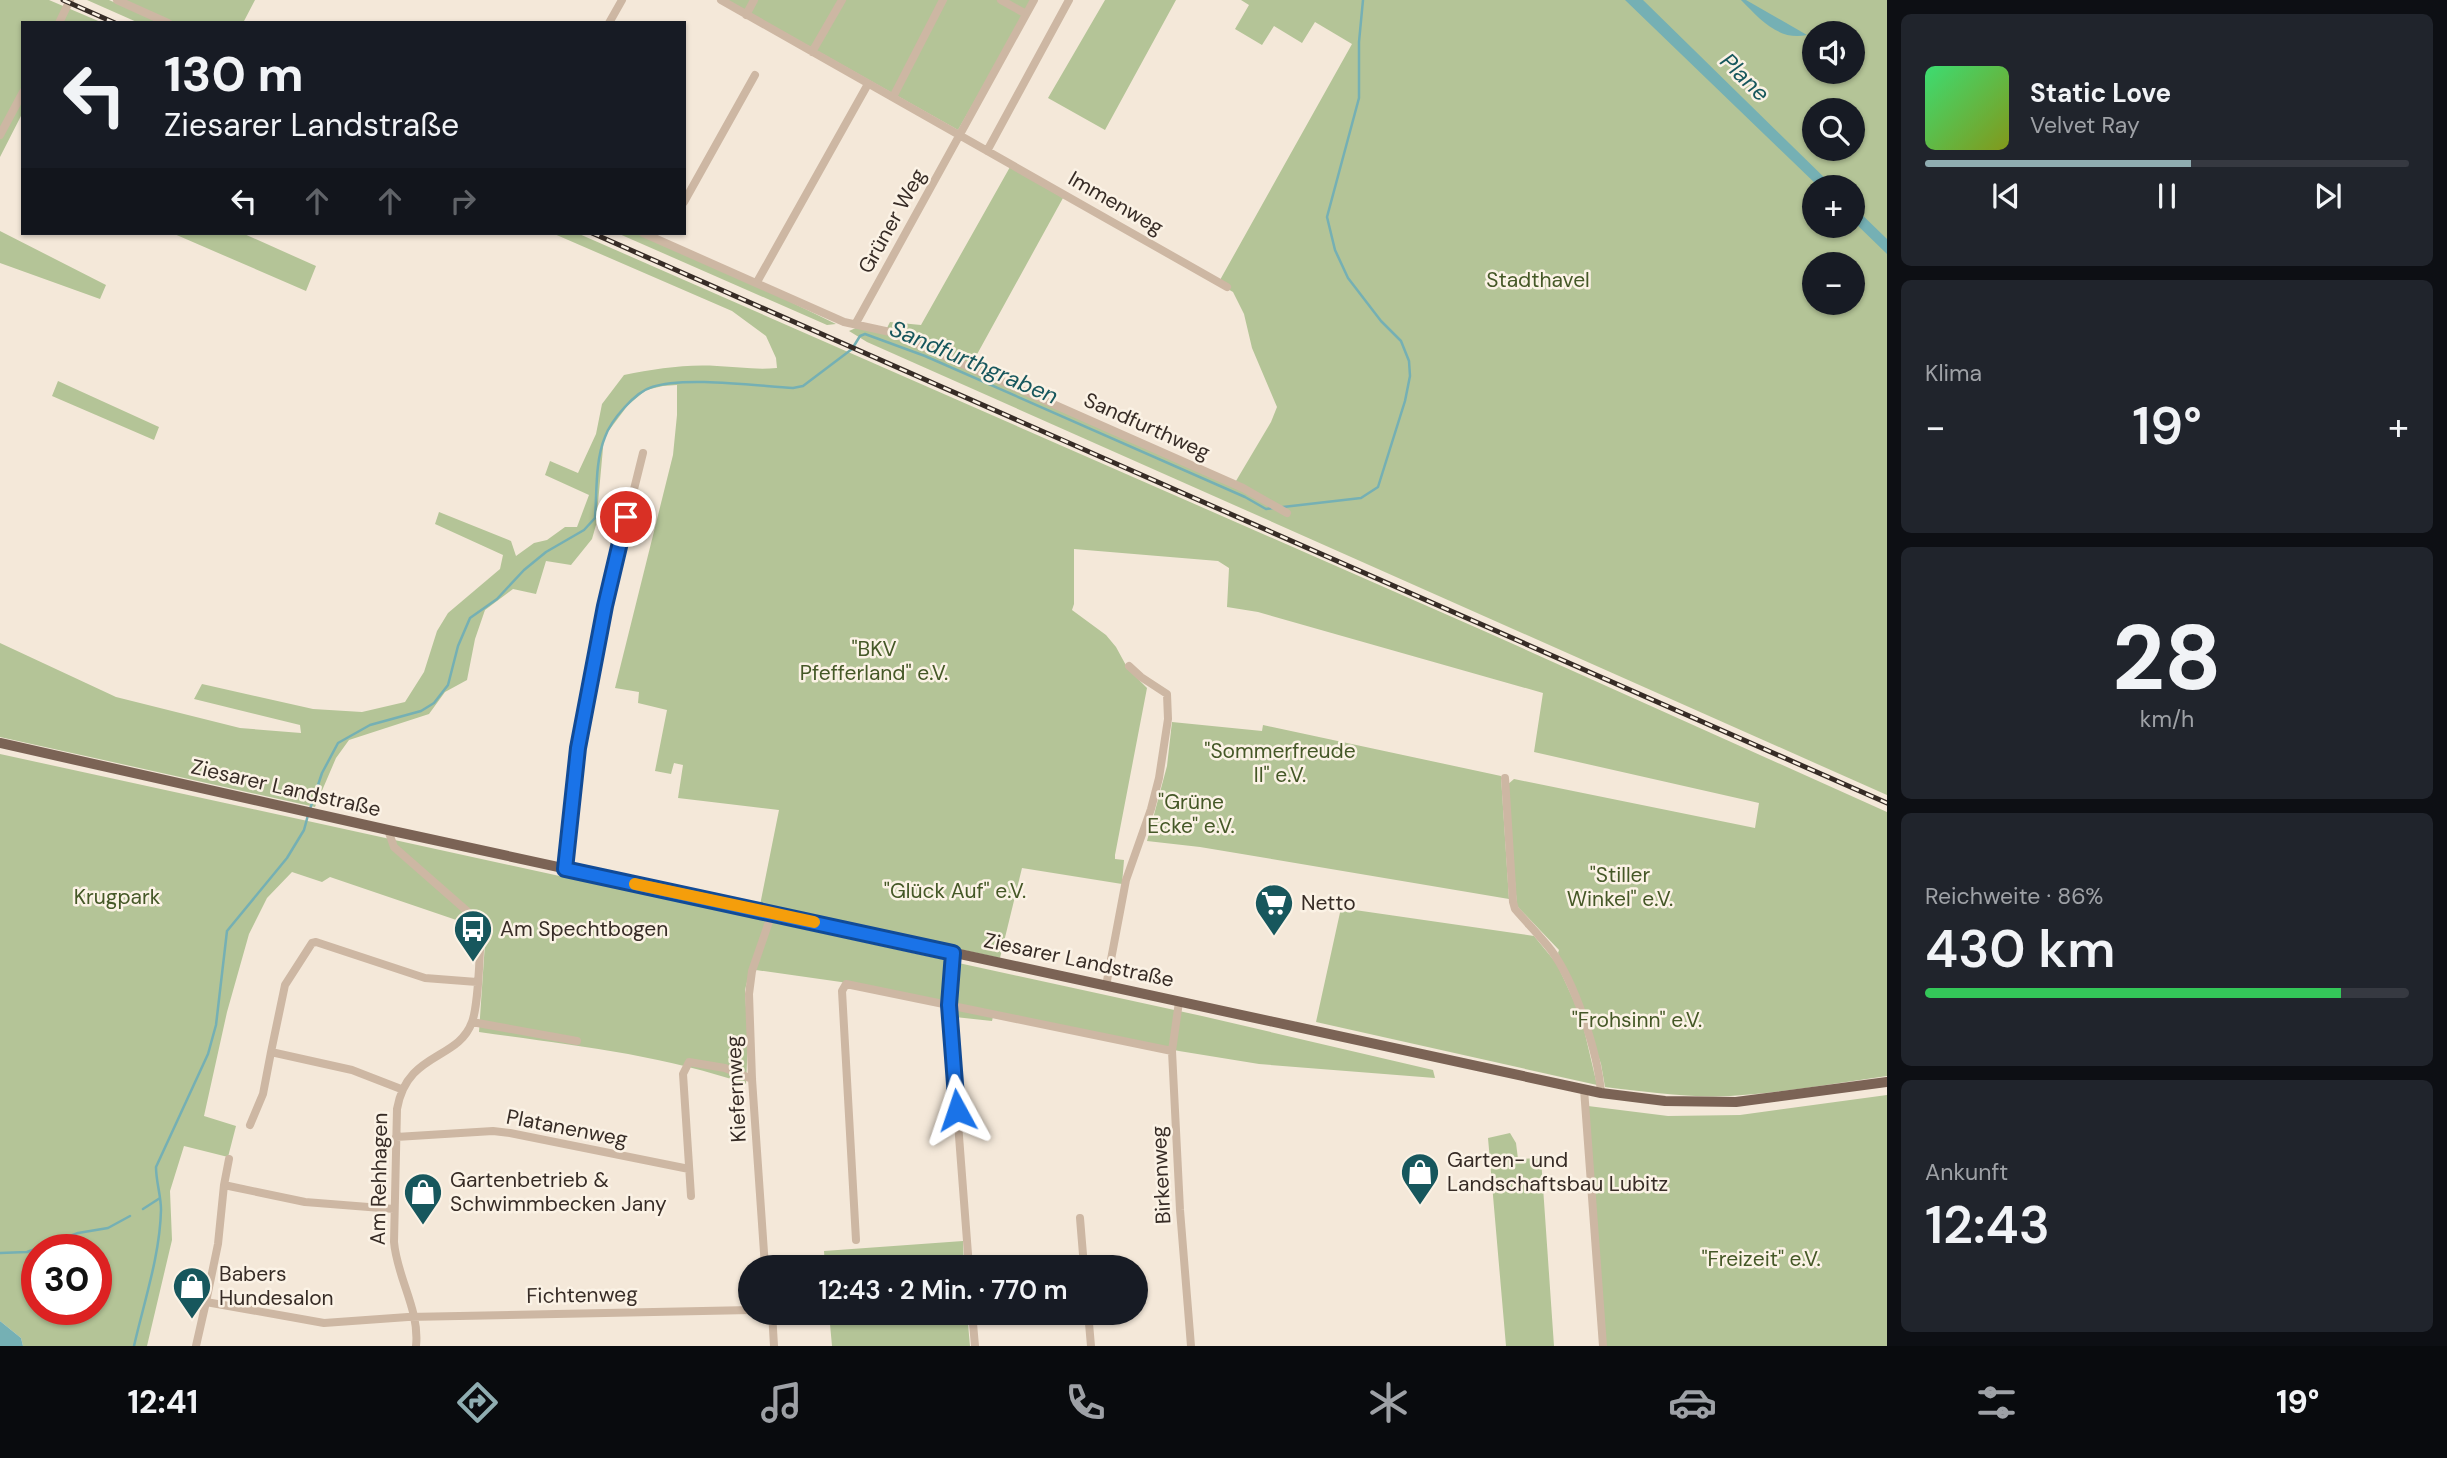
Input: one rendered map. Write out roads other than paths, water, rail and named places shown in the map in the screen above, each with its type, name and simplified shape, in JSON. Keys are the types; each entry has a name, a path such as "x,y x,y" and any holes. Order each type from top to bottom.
{"main road":[{"name":"Ziesarer Landstraße","path":"0,743 565,869 1601,1093 1665,1101 1736,1102 1887,1082"}],"street":[{"path":"60,21 70,0"},
{"path":"117,0 164,21"},
{"path":"610,21 622,0"},
{"name":"Immenweg","path":"721,0 1227,287"},
{"path":"746,15 754,0"},
{"path":"813,52 842,0"},
{"path":"892,97 943,0"},
{"path":"1001,0 1026,14"},
{"path":"959,135 1034,0"},
{"path":"987,150 1069,0"},
{"path":"686,198 755,75"},
{"path":"757,282 868,83"},
{"path":"0,135 21,96"},
{"name":"Grüner Weg","path":"856,323 959,135"},
{"name":"Sandfurthweg","path":"664,237 844,322 890,332 1243,488 1287,513"},
{"path":"565,869 576,765 605,606 643,453"},
{"path":"1106,986 1126,880 1159,778 1168,719 1167,694 1129,666"},
{"path":"1505,778 1513,902 1552,951 1565,976 1582,1013 1597,1060 1601,1093"},
{"path":"387,830 394,847 430,881 454,898 476,923 481,936 472,1022 577,1041"},
{"name":"Kiefernweg","path":"764,1255 752,1079 750,982 772,913"},
{"path":"250,1125 263,1094 285,985 313,943 425,978 477,982"},
{"path":"953,953 949,1005 968,1255"},
{"path":"856,1240 842,990 846,984 1172,1051"},
{"name":"Birkenweg","path":"1179,1002 1172,1051 1180,1210 1191,1346"},
{"name":"Am Rehhagen","path":"415,1346 415,1318 395,1253 397,1109 401,1089 417,1069 459,1041 472,1022"},
{"path":"271,1052 352,1070 401,1089"},
{"path":"691,1196 683,1074 689,1062 724,1068 752,1079"},
{"path":"1584,1089 1603,1346"},
{"name":"Platanenweg","path":"396,1137 493,1131 689,1170"},
{"path":"196,1346 218,1244 229,1159"},
{"path":"224,1185 305,1202 394,1209"},
{"path":"1080,1218 1083,1255"},
{"name":"Fichtenweg","path":"206,1302 324,1323 415,1318 738,1310"},
{"path":"773,1325 774,1346"},
{"path":"973,1325 975,1346"},
{"path":"1089,1325 1091,1346"}],"water":[{"path":"1625,0 1643,0 1802,156 1802,161 1807,161 1822,175 1807,175"},
{"path":"1741,0 1746,0 1802,32 1802,36 1778,32"},
{"path":"1865,218 1887,239 1887,254 1865,233"},
{"path":"0,1321 21,1338 23,1346 0,1346"}],"waterway":[{"name":"Sandfurthgraben","path":"1283,507 1361,498 1378,487 1405,401 1410,376 1409,361 1401,341 1381,321 1348,278 1335,250 1327,217 1359,98 1359,42 1363,0"},
{"name":"Sandfurthgraben","path":"310,809 322,773 338,743 370,725 421,711 434,703 448,685 458,646 470,618 497,599 524,570 546,552 584,530 595,518 598,466 605,437 624,408 652,387 683,382 793,388 803,386 852,349 860,336 865,334 925,356 1245,497 1266,509 1273,508"},
{"name":"Sandfurthgraben","path":"134,1346 155,1261 160,1227 161,1204 156,1167 208,1054 216,1025 227,931 287,858 304,830 308,815"},
{"path":"143,1209 160,1198"},
{"path":"0,1253 27,1252 78,1233 108,1228 130,1216"}],"railway":[{"path":"63,0 110,21"},
{"path":"597,235 1887,803"}],"place":[{"name":"Netto","path":"1274,937"},
{"name":"Am Spechtbogen","path":"473,963"},
{"name":"Garten- und Landschaftsbau Lubitz","path":"1420,1206"},
{"name":"Gartenbetrieb & Schwimmbecken Jany","path":"423,1226"},
{"name":"Babers Hundesalon","path":"192,1320"}],"water label":[{"name":"Plane","path":"1745,77"}],"park label":[{"name":"Stadthavel","path":"1538,280"},
{"name":"\"BKV Pfefferland\" e.V.","path":"874,661"},
{"name":"\"Sommerfreude II\" e.V.","path":"1280,763"},
{"name":"\"Grüne Ecke\" e.V.","path":"1191,814"},
{"name":"\"Stiller Winkel\" e.V.","path":"1620,887"},
{"name":"\"Glück Auf\" e.V.","path":"955,891"},
{"name":"Krugpark","path":"117,897"},
{"name":"\"Frohsinn\" e.V.","path":"1637,1020"},
{"name":"\"Freizeit\" e.V.","path":"1761,1259"}]}
